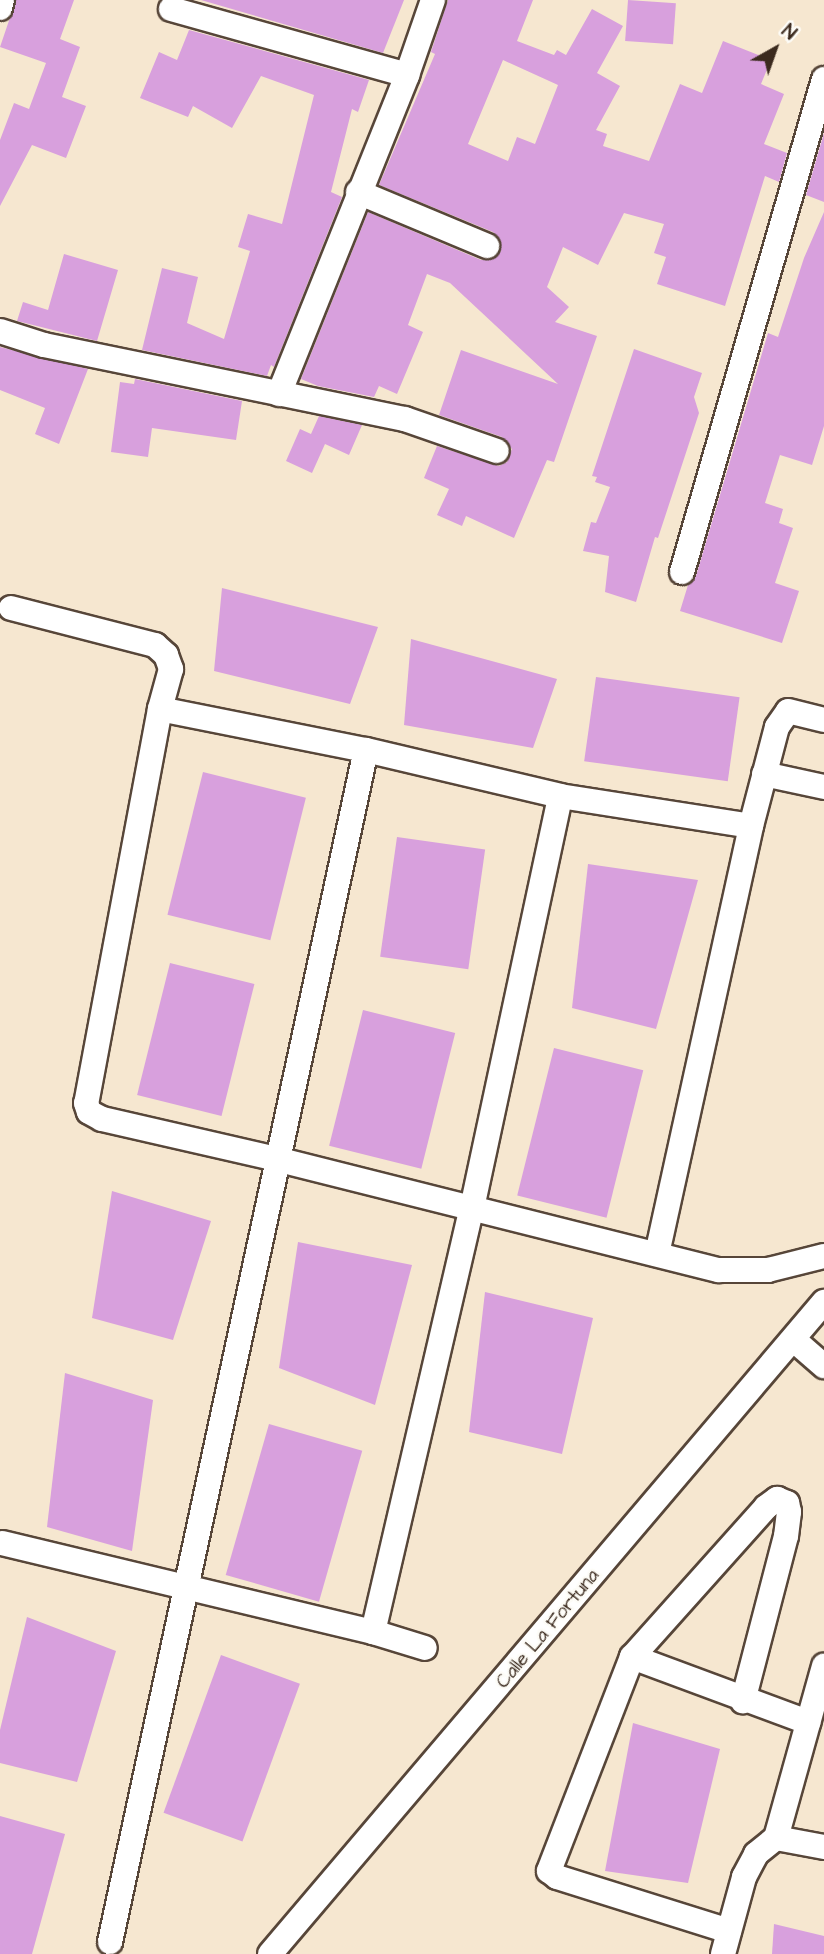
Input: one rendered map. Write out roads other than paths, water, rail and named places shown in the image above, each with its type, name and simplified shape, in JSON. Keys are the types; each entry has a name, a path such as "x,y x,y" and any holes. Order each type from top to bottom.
{"street":[{"path":"0,8 2,0"},
{"path":"279,394 407,75 433,0"},
{"path":"171,9 407,75"},
{"path":"681,572 824,79"},
{"path":"358,192 487,246"},
{"path":"0,331 44,345 405,419 497,450"},
{"path":"11,608 155,645 166,655 171,669 159,709 86,1103 89,1112 102,1119 731,1270 768,1270 824,1256"},
{"path":"159,709 366,750 561,796 751,826"},
{"path":"657,1254 751,826 777,727 789,711 824,720"},
{"path":"110,1942 276,1159 366,750"},
{"path":"764,774 824,787"},
{"path":"373,1632 472,1208 561,796"},
{"name":"Calle La Fortuna","path":"270,1954 824,1302"},
{"path":"794,1340 824,1366"},
{"path":"743,1701 786,1536 789,1512 787,1503 777,1499 632,1657 549,1871 557,1877 726,1943 744,1877 756,1854 776,1838 824,1666"},
{"path":"2,1543 373,1632 425,1648"},
{"path":"632,1657 743,1701 808,1722"},
{"path":"776,1838 824,1847"}]}
